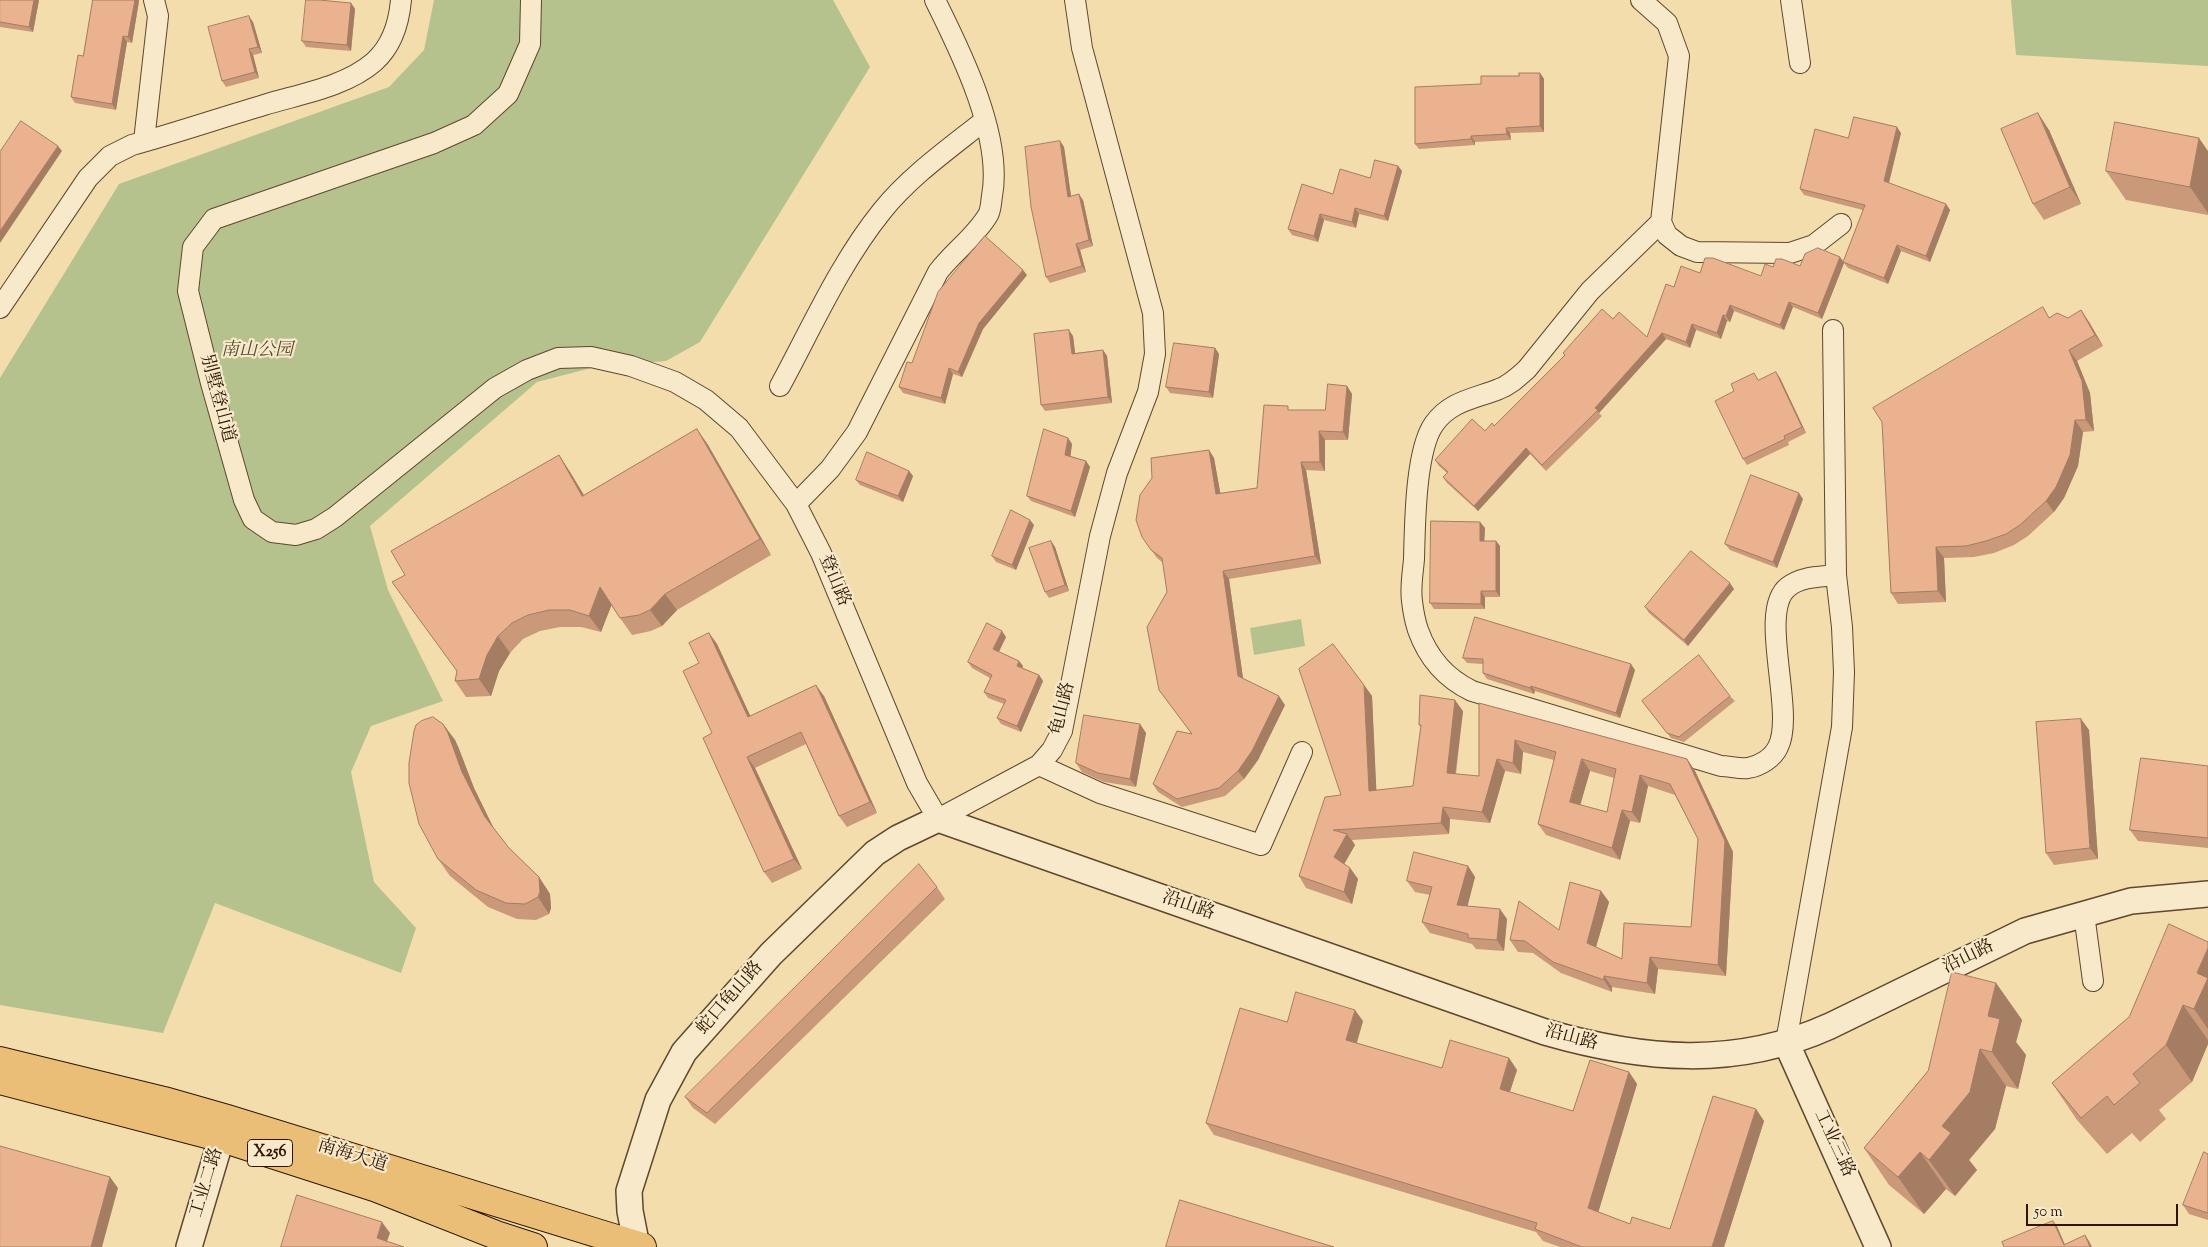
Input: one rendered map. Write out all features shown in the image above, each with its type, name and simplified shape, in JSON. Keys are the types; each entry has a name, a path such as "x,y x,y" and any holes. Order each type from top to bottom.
{"main road":[{"name":"南海大道","path":"0,1061 119,1090 225,1128 496,1235 533,1247"},
{"name":"南海大道","path":"0,1080 225,1128 639,1246"}],"street":[{"path":"144,142 158,16 154,0"},
{"path":"0,308 88,178 110,156 121,149 326,86 361,72 375,61 385,49 400,17 401,0"},
{"name":"别墅登山道","path":"531,0 530,44 508,94 474,125 434,143 214,218 193,246 188,291 211,383 244,500 253,519 272,532 296,535 316,529 335,517 495,388 527,370 558,358 591,357 631,366 675,382"},
{"path":"796,504 830,469 857,432 938,272 950,256 973,234 989,213 994,173 993,156 984,120 954,36 935,0"},
{"name":"龟山路","path":"938,819 1040,765 1052,750 1062,731 1100,536 1117,473 1148,392 1154,346 1153,313 1082,48 1075,0"},
{"path":"1641,0 1667,23 1678,56 1661,222 1667,235 1681,246 1697,252 1790,253 1814,245 1841,224"},
{"path":"1792,0 1800,63"},
{"path":"780,386 858,242 884,210 924,170 984,120"},
{"path":"1661,222 1590,291 1526,369 1514,380 1500,388 1458,403 1445,411 1432,426 1426,443 1418,482 1411,600 1418,630 1427,648 1446,675 1457,684 1472,691 1721,766 1747,768 1767,761 1779,747 1782,724 1776,630 1777,605 1787,588 1801,579 1836,575"},
{"path":"1786,1042 1842,727 1844,672 1842,626 1836,575 1833,330"},
{"name":"登山路","path":"675,382 706,400 739,428 796,504 821,553 918,783 938,819"},
{"path":"1040,765 1100,794 1261,845 1302,752"},
{"name":"沿山路","path":"938,819 1545,1032 1592,1046 1631,1053 1684,1056 1751,1051 1786,1042 1811,1035 2025,931 2131,901 2208,894"},
{"name":"蛇口龟山路","path":"639,1246 630,1211 630,1191 658,1100 684,1052 771,954 875,853 898,838 938,819"},
{"path":"2084,914 2093,981"},
{"name":"工业三路","path":"1786,1042 1878,1247"},
{"name":"工业二路","path":"189,1247 225,1128"}],"green space":[{"name":"南山公园","path":"434,0 833,0 870,67 700,342 666,361 599,366 537,382 370,526 388,590 443,701 371,726 351,772 374,882 416,928 401,973 215,903 163,1033 0,1005 0,378 119,184 389,87 424,50"},
{"path":"2011,0 2208,0 2208,66 2016,55"},
{"path":"1301,619 1305,646 1254,655 1250,628"}],"building":[{"path":"0,0 34,0 29,27 0,22"},
{"path":"93,0 135,0 128,37 123,36 112,104 71,97 78,55 83,56"},
{"path":"306,0 351,3 347,45 302,41"},
{"path":"249,16 258,47 249,49 255,72 222,81 208,27"},
{"path":"1519,73 1540,73 1540,126 1506,128 1507,134 1471,136 1471,139 1415,144 1415,87 1481,84 1481,76 1519,76"},
{"path":"2038,113 2070,187 2033,204 2001,129"},
{"path":"1854,117 1897,127 1884,181 1946,204 1926,256 1897,245 1884,278 1843,262 1865,205 1800,189 1815,129 1848,138"},
{"path":"21,121 58,146 0,231 0,152"},
{"path":"2115,122 2199,138 2190,187 2106,171"},
{"path":"1060,141 1068,197 1079,194 1089,240 1076,244 1082,266 1046,277 1031,207 1025,147"},
{"path":"1375,160 1398,166 1384,216 1355,208 1352,222 1320,214 1314,236 1288,229 1302,184 1333,194 1340,169 1370,178"},
{"path":"985,236 1023,270 979,323 958,372 949,368 941,398 899,387 907,362 912,363 938,292"},
{"path":"1818,248 1840,257 1818,313 1789,302 1780,325 1730,305 1726,316 1723,315 1717,333 1692,324 1686,342 1662,333 1595,408 1598,410 1542,465 1526,448 1474,506 1443,477 1448,472 1435,460 1472,419 1485,431 1492,423 1494,426 1565,355 1563,353 1602,309 1613,319 1619,312 1647,337 1666,284 1674,287 1681,266 1700,273 1705,258 1713,258 1761,276 1765,264 1773,267 1776,259 1782,259 1800,266 1805,254"},
{"path":"2043,307 2049,318 2057,313 2068,318 2081,310 2095,335 2069,350 2082,381 2086,420 2075,420 2070,455 2056,487 2046,501 2020,525 2006,534 1966,546 1936,547 1938,591 1891,593 1882,422 1873,408"},
{"path":"1069,330 1072,354 1103,350 1108,397 1041,405 1034,334"},
{"path":"1174,343 1215,348 1209,392 1166,387"},
{"path":"1776,372 1802,427 1784,436 1785,439 1743,459 1715,401 1734,391 1731,384 1754,373 1758,380"},
{"path":"1328,384 1347,386 1343,432 1319,431 1320,462 1301,462 1315,556 1223,571 1238,676 1279,696 1252,751 1238,771 1219,788 1177,799 1153,784 1177,731 1192,734 1159,690 1147,627 1167,592 1162,558 1151,550 1142,537 1136,520 1140,495 1152,478 1151,458 1209,450 1216,494 1257,488 1264,405 1288,406 1288,410 1325,410"},
{"path":"697,429 760,539 665,594 650,610 639,615 620,618 600,587 589,616 570,610 549,610 528,615 512,623 498,636 487,655 479,679 455,681 457,671 392,582 405,575 391,551 559,455 582,496"},
{"path":"1044,429 1068,438 1065,455 1086,461 1071,511 1027,496"},
{"path":"867,452 909,471 898,496 856,480"},
{"path":"1751,475 1799,493 1773,562 1725,544"},
{"path":"1011,510 1030,520 1012,565 992,556"},
{"path":"1431,521 1480,522 1480,541 1496,541 1496,591 1481,591 1481,604 1430,603"},
{"path":"1051,541 1065,585 1045,592 1029,548"},
{"path":"1691,551 1730,583 1684,640 1645,607"},
{"path":"1475,617 1631,664 1616,713 1483,673 1483,659 1463,658"},
{"path":"987,623 1002,631 993,649 1019,661 1017,666 1039,675 1017,726 997,718 1006,700 984,692 992,675 968,662"},
{"path":"709,633 748,717 816,685 870,802 839,816 801,732 747,757 794,859 764,872 703,738 712,733 683,671 699,663 689,643"},
{"path":"1333,644 1364,685 1369,791 1413,786 1421,725 1419,725 1420,695 1455,700 1447,773 1479,776 1479,703 1687,759 1725,841 1718,965 1650,957 1647,983 1604,976 1604,980 1553,962 1525,941 1510,940 1519,901 1559,930 1570,882 1601,891 1587,943 1622,959 1624,923 1691,927 1698,839 1670,784 1640,775 1632,812 1622,810 1612,848 1538,824 1556,752 1515,740 1513,763 1497,759 1482,812 1443,807 1441,823 1333,830 1347,834 1334,857 1350,868 1344,892 1299,876 1325,797 1341,795 1299,669","holes":["1582,759 1616,769 1607,812 1570,802"]},
{"path":"1699,655 1730,696 1679,737 1667,733 1642,701"},
{"path":"1084,715 1140,724 1130,779 1098,773 1076,763"},
{"path":"433,717 443,724 448,733 462,772 485,817 509,848 539,877 540,892 538,897 525,904 506,903 476,890 438,859 419,824 409,783 409,763 416,725"},
{"path":"2081,719 2090,848 2046,853 2036,722"},
{"path":"2141,758 2208,766 2208,838 2130,830"},
{"path":"1414,852 1468,866 1457,905 1500,909 1497,940 1468,938 1468,934 1422,922 1432,887 1407,881"},
{"path":"919,864 937,887 707,1113 685,1097"},
{"path":"2169,924 2208,942 2208,948 2197,973 2208,978 2194,1009 2183,1005 2166,1045 2133,1074 2140,1083 2114,1105 2107,1096 2081,1118 2052,1083 2129,1017"},
{"path":"1952,972 1996,983 1988,1016 2000,1019 1992,1052 1980,1049 1970,1092 1942,1126 1951,1133 1929,1160 1920,1152 1898,1177 1864,1148 1928,1071"},
{"path":"1296,992 1355,1010 1346,1040 1442,1068 1450,1040 1509,1058 1500,1089 1573,1111 1590,1060 1629,1072 1588,1208 1630,1224 1632,1217 1670,1229 1713,1096 1756,1109 1712,1247 1582,1247 1535,1229 1537,1223 1206,1123 1240,1008 1287,1022"},
{"path":"0,1146 110,1177 91,1247 0,1247"},
{"path":"2204,1152 2208,1154 2208,1213 2183,1205"},
{"path":"297,1195 382,1222 377,1238 404,1247 281,1247"},
{"path":"1180,1200 1334,1247 1166,1247"},
{"path":"2053,1221 2064,1245 2085,1235 2090,1247 2004,1247 2002,1242"}]}
